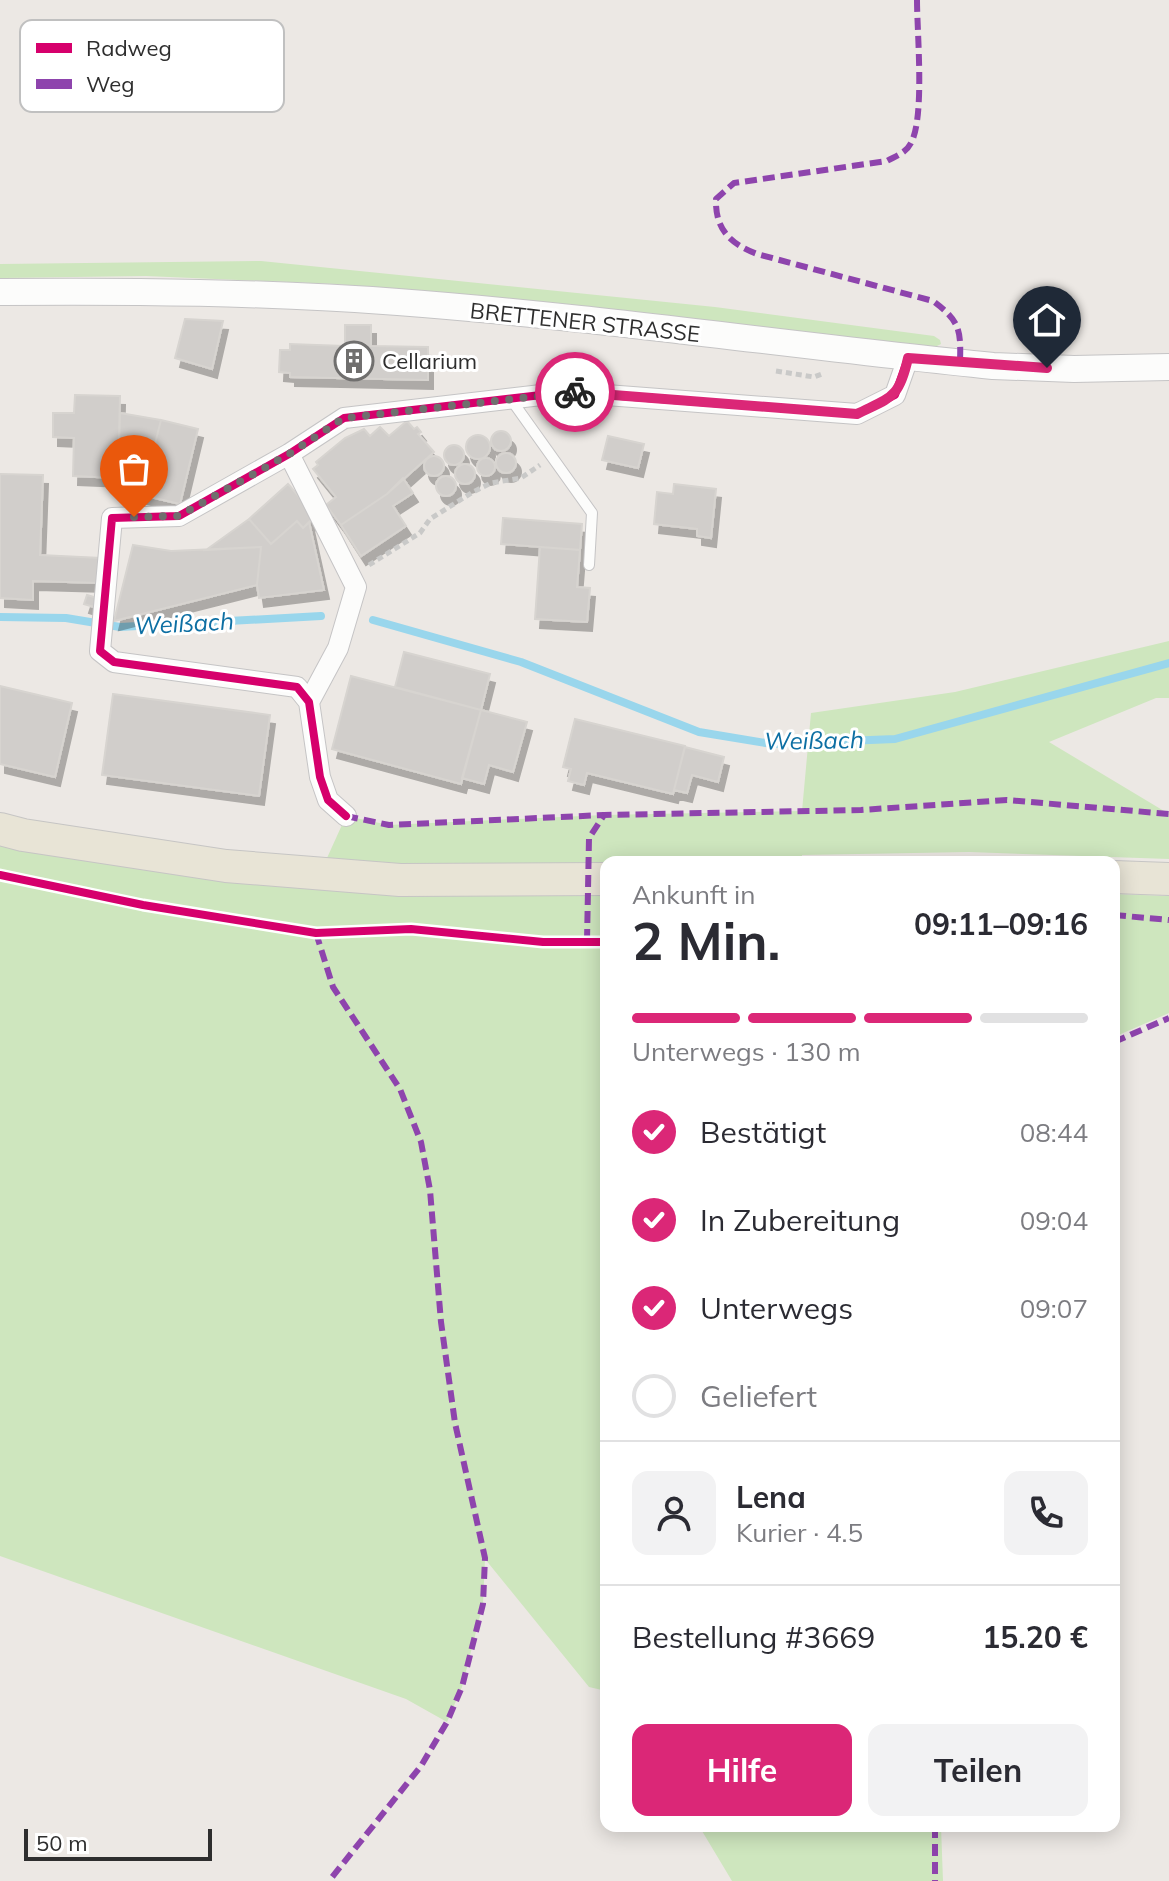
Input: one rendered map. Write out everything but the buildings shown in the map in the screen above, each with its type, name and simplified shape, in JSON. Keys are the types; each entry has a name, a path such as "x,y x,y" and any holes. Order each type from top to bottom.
{"main road":[{"path":"0,829 226,866 400,880 600,879"},
{"path":"1120,877 1169,879"}],"street":[{"name":"BRETTENER STRASSE","path":"0,292 166,291 398,302 908,358 1074,369 1169,367"},
{"path":"346,816 328,800 320,777 309,702 297,687 114,662 100,651 112,518 179,516 289,454 344,418 567,392 857,414 895,395 908,358"},
{"path":"289,454 356,587 338,648 309,702"}],"lane":[{"path":"510,398 592,513 589,565"}],"path":[{"path":"350,576 420,533 430,519 449,506 491,483 521,478 551,457"}],"green space":[{"path":"261,261 715,307 934,336 941,344 935,347 563,305 335,284 146,276 0,278 0,264"},
{"path":"1169,641 1169,698 1156,698 1049,742 1169,814 1169,859 969,852 600,856 600,1690 589,1687 485,1559 483,1604 462,1687 447,1722 406,1699 0,1556 0,829 23,835 327,858 346,816 389,825 604,815 802,811 811,713 955,692"},
{"path":"1120,894 1169,896 1169,1013 1120,1034"},
{"path":"703,1832 941,1832 943,1881 732,1881"}],"waterway":[{"name":"Weißach","path":"0,617 66,618 120,627 321,616"},
{"name":"Weißach","path":"373,620 521,662 699,732 772,744 895,739 1169,663"}],"marked path":[{"path":"917,0 918,114 911,143 906,149 887,161 734,183 716,199 716,210 726,234 739,246 757,254 933,301 949,314 957,327 960,362"},
{"path":"587,941 589,838 604,815 861,810 1007,800 1169,814"},
{"path":"346,816 389,825 604,815"},
{"path":"1120,916 1169,920"},
{"path":"316,933 333,987 400,1089 421,1142 430,1190 441,1322 455,1423 485,1558 483,1604 462,1687 447,1722 421,1766 329,1881"},
{"path":"1120,1039 1169,1018"},
{"path":"935,1832 935,1881"}],"cycle path":[{"path":"346,816 328,800 320,777 309,702 297,687 114,662 100,651 112,518 179,516 289,454 344,418 567,392 857,414 895,395 908,358"},
{"path":"0,875 143,905 316,933 411,929 543,942 600,942"}],"way so far":[{"path":"134,517 179,516 289,454 344,418 575,392"}],"place":[{"name":"Cellarium","path":"354,361"}],"route":[{"path":"575,392 857,414 895,395 908,358 1047,368"}]}
